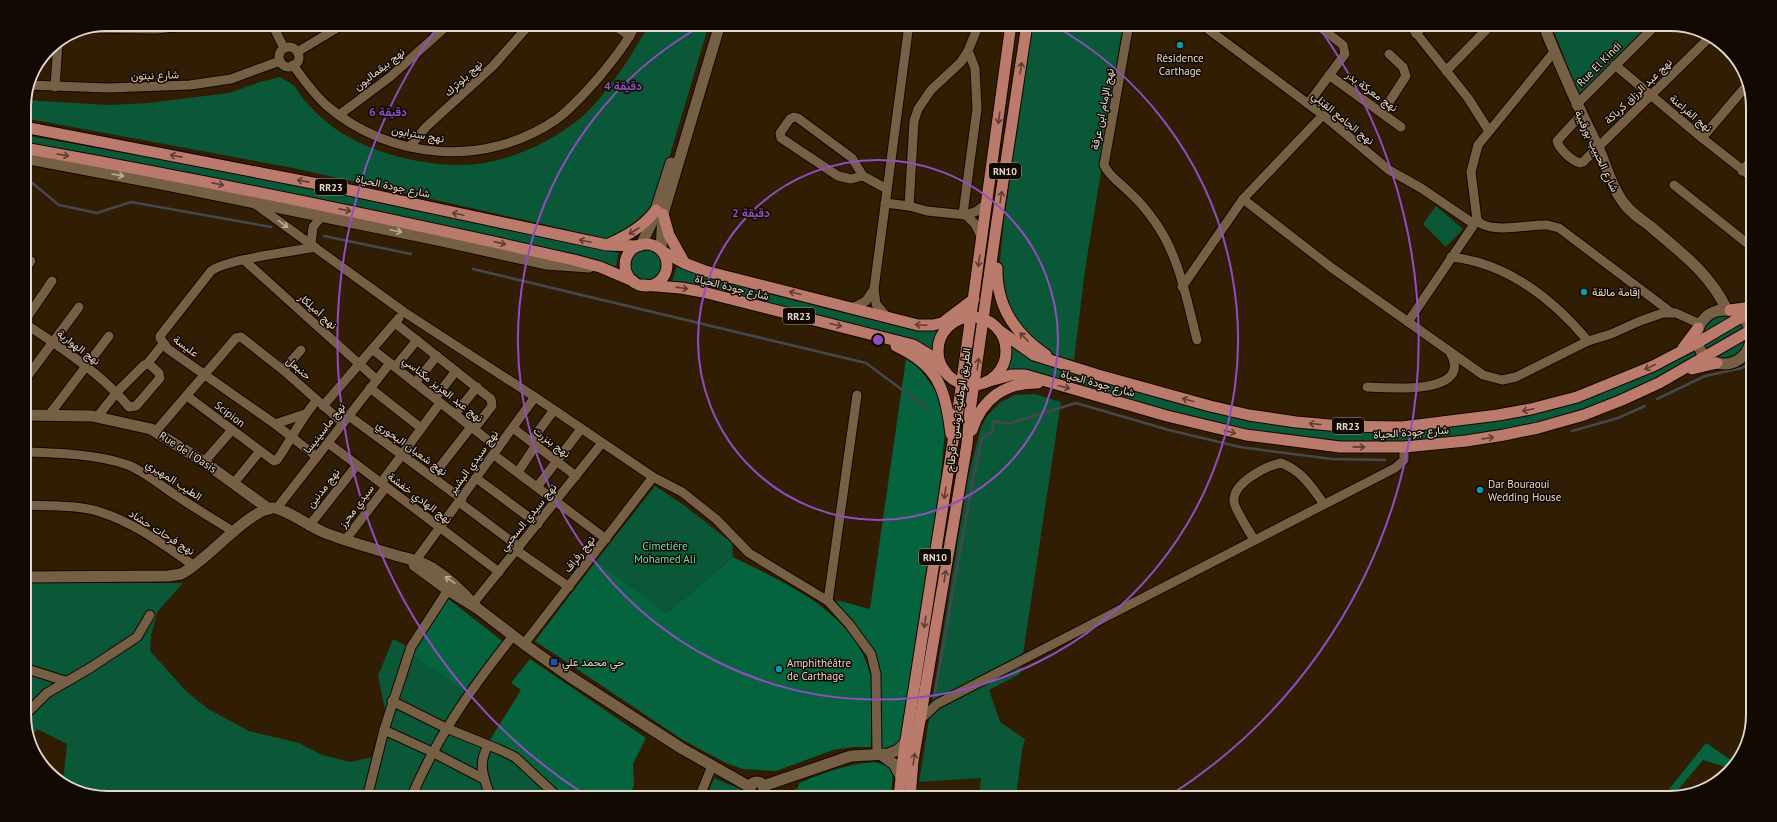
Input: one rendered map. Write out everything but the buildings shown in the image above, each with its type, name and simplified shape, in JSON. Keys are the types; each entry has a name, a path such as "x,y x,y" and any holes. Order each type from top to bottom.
{"highway":[{"name":"الطريق الوطنية تونس - قرطاج","path":"899,791 900,777 972,316 1010,31"},
{"name":"الطريق الوطنية تونس - قرطاج","path":"911,791 913,761 967,444 997,221 1026,31"},
{"name":"شارع جودة الحياة","path":"31,128 354,191 607,245 655,246 684,263 705,271 918,325 942,323 972,316"},
{"name":"شارع جودة الحياة","path":"31,149 368,214 574,260 600,267 638,283 703,292 872,334 913,345 928,354 953,379 962,383"},
{"path":"607,245 635,232 660,212 669,235 684,263"},
{"path":"997,221 996,282 999,296 1013,326 1024,339 1054,361"},
{"path":"640,245 629,254 626,259 627,271 638,283 655,283 664,275 667,263 662,251"},
{"path":"942,323 974,299"},
{"path":"1728,310 1746,309"},
{"name":"شارع جودة الحياة","path":"984,318 1014,343 1034,355 1172,396 1249,415 1296,422 1372,427 1402,427 1464,420 1531,409 1585,394 1614,383 1674,355 1728,326 1746,313"},
{"path":"972,316 984,318"},
{"path":"945,371 939,357 940,342 944,332 950,324 959,319"},
{"path":"1728,326 1740,325 1746,328"},
{"path":"1674,355 1685,346 1699,326"},
{"path":"986,382 999,372 1006,356 1004,339 1000,331"},
{"path":"872,334 913,354 933,373 946,399 952,447"},
{"name":"شارع جودة الحياة","path":"975,385 1011,374 1018,374 1246,436 1340,447 1404,447 1466,441 1538,428 1584,415 1622,400 1680,372 1746,334"},
{"path":"1697,343 1706,350 1718,351"},
{"path":"1680,372 1717,363"},
{"path":"962,383 975,385"},
{"path":"967,444 978,415 994,395 1006,388 1018,384 1047,383"}],"street":[{"path":"276,31 284,48"},
{"path":"297,52 332,31"},
{"name":"نهج بيقماليون","path":"339,115 390,77 441,31"},
{"name":"نهج بلوترك","path":"410,146 426,127 493,66 524,31"},
{"path":"622,31 630,36"},
{"name":"نهج سترابون","path":"293,65 308,86 326,105 339,115 373,135 390,142 438,151 472,152 501,145 537,131 558,118 577,101 609,65 632,31"},
{"path":"662,251 660,212 710,31"},
{"path":"640,245 660,212 718,31"},
{"path":"886,316 876,304 874,289 908,31"},
{"path":"909,206 914,121 918,109 931,90 961,62 968,51 976,31"},
{"name":"نهج الإمام ابن عرفة","path":"1128,31 1104,165 1109,174 1132,194 1156,223 1175,262 1197,340"},
{"name":"نهج الجامع القِبْلي","path":"1210,31 1323,115 1390,170 1475,222 1486,227 1497,228 1548,225 1559,228 1672,313 1699,326"},
{"name":"نهج معركة بدر","path":"1308,104 1345,54 1343,44 1325,31"},
{"path":"1414,31 1468,98 1489,131"},
{"path":"1416,34 1419,31"},
{"path":"1446,71 1485,31"},
{"name":"شارع الحبيب بورقيبة","path":"1545,31 1578,110 1598,147 1618,196 1628,209 1695,265 1716,288 1728,310"},
{"name":"Rue El Kindi","path":"1578,110 1615,65 1650,31"},
{"name":"نهج عبد الرزاق كرباكة","path":"1578,110 1557,141 1558,145 1574,161 1580,163 1707,40"},
{"path":"292,47 297,52 298,60 293,65 286,66 280,61 279,54 284,48 292,47"},
{"path":"55,87 57,50"},
{"path":"964,214 977,109 975,68 968,51"},
{"path":"1408,322 1475,222 1471,172 1478,145 1554,52"},
{"path":"1382,113 1406,76 1403,67 1388,54"},
{"name":"شارع نبتون","path":"35,85 108,88 190,85 231,79 280,61"},
{"name":"نهج الفراعنة","path":"1615,65 1746,174"},
{"name":"نهج معركة بدر","path":"1329,75 1401,127"},
{"path":"1702,138 1744,89"},
{"path":"1182,287 1242,198 1323,115"},
{"path":"863,176 851,178 838,176 786,142 780,137 780,133 790,119 794,117 798,118 852,158 863,176 887,190"},
{"path":"897,118 914,121"},
{"path":"31,159 167,184 255,204 322,216 546,264 600,267"},
{"path":"1742,171 1746,166"},
{"path":"1674,185 1746,242"},
{"path":"1242,198 1332,268 1483,375 1502,380 1516,377 1588,341 1611,334 1659,314 1672,313"},
{"path":"885,203 909,206 927,211 964,214 977,211 987,203"},
{"path":"255,204 404,312 535,397 654,477 682,492 716,519 748,553 828,601 849,624 870,654 876,674 880,756"},
{"path":"964,214 975,224 982,238"},
{"path":"313,246 313,227 322,216"},
{"name":"عليسة","path":"313,246 223,264 211,271 160,336 160,338 163,344 275,424 317,457"},
{"path":"1451,257 1471,259 1500,269 1519,278 1538,292 1564,315 1588,341"},
{"name":"نهج أميلكار","path":"244,260 376,380"},
{"path":"31,312 52,281"},
{"path":"852,308 866,301 874,289"},
{"path":"31,372 79,307"},
{"path":"1746,321 1742,316 1728,310 1714,311 1704,319 1699,326 1697,343 1706,357 1717,363 1733,363 1746,354"},
{"path":"275,424 305,414 320,403 359,364 404,312"},
{"path":"395,323 491,398 492,406 432,477"},
{"name":"نهج الهوارية","path":"31,328 53,342 117,392 129,407 136,406 160,378 159,373 148,364"},
{"path":"49,415 109,336"},
{"name":"حنبعل","path":"206,375 236,338 241,336 283,370 343,423"},
{"name":"نهج ماسينيسا","path":"273,508 317,457 376,380 416,340"},
{"path":"97,417 117,392 144,365 148,364 163,344"},
{"name":"نهج عبد العزيز مكناسي","path":"372,349 472,428 518,472 606,539"},
{"path":"283,370 301,350"},
{"path":"1367,387 1428,387 1443,382 1451,375 1454,369 1453,358 1449,351"},
{"path":"415,383 437,356"},
{"name":"سيدي محرز","path":"346,539 402,454 422,428 456,371"},
{"path":"156,431 206,375"},
{"path":"370,388 422,428"},
{"path":"455,414 477,388"},
{"path":"828,601 857,395"},
{"name":"Scipion","path":"187,396 272,461 276,460 293,438"},
{"name":"نهج سيدي البشير","path":"416,560 535,397"},
{"path":"518,472 554,410"},
{"path":"293,438 305,414"},
{"name":"Rue de l'Oasis","path":"31,415 97,417 156,431 273,508 287,512 309,526 403,557"},
{"name":"نهج شعبان البحوري","path":"349,416 432,477 518,549 569,587"},
{"name":"نهج بنزرت","path":"513,428 576,476"},
{"path":"537,487 581,429"},
{"path":"204,462 232,430"},
{"name":"نهج الهادي خفشة","path":"328,443 499,572"},
{"name":"نهج سيدي السحبي","path":"474,605 602,443"},
{"path":"921,719 936,704 1398,466 1404,460 1404,447"},
{"path":"234,483 260,451"},
{"name":"الطيب المهيري","path":"31,452 61,454 128,465 144,473 176,496 234,532"},
{"path":"1254,540 1234,502 1235,495 1242,484 1254,474 1281,463 1291,467 1302,474 1324,504"},
{"name":"نهج مدنين","path":"309,526 357,465"},
{"name":"نهج رفراف","path":"524,644 654,477"},
{"path":"476,478 538,524"},
{"name":"نهج فرحات حشاد","path":"31,505 99,512 127,523 193,565"},
{"path":"31,578 168,576 181,574 248,521 273,508"},
{"path":"403,557 416,560 432,568 458,586 474,605"},
{"path":"403,557 448,590 474,605 524,644 667,740 754,791"},
{"path":"369,791 392,701 411,647 448,590"},
{"path":"31,709 47,692 84,672 137,637 150,615"},
{"path":"414,791 432,752 446,728 481,676 513,636"},
{"path":"31,670 65,681"},
{"path":"392,701 446,728 515,757 551,791"},
{"path":"384,730 432,752 484,779"},
{"path":"762,791 850,756 880,756 896,751 906,742"},
{"path":"488,746 484,752 481,765 488,791"},
{"path":"880,756 894,764 900,777"},
{"path":"702,791 712,766"}],"green space":[{"path":"645,31 707,31 659,192 649,212 634,227 609,239 293,168 31,119 31,100 108,105 148,103 229,93 260,82 280,77 297,89 318,115 337,130 365,145 396,156 429,163 461,165 478,164 496,161 531,148 548,140 578,120 591,108 615,79"},
{"path":"1032,31 1124,31 1085,270 1074,360 1047,353 1005,310 998,281 1004,220"},
{"path":"1554,31 1644,31 1579,96"},
{"path":"31,136 290,183 618,253 616,269 31,147"},
{"path":"1436,206 1463,229 1446,247 1423,224"},
{"path":"643,249 649,249 659,256 662,265 661,271 655,278 649,281 643,281 633,274 630,268 630,262 637,252"},
{"path":"677,265 691,272 917,330 938,330 934,341 933,353 672,282"},
{"path":"1723,314 1736,318 1742,324 1746,337 1742,350 1736,356 1723,360 1710,356 1704,350 1700,337 1704,324 1710,318"},
{"path":"1011,346 1034,360 1209,410 1402,431 1464,425 1532,412 1698,348 1702,354 1681,367 1620,395 1537,423 1466,437 1404,442 1339,442 1246,430 1169,411 1033,371 1007,369"},
{"path":"906,359 919,368 936,391 944,408 945,429 941,476 900,742 896,748 882,750 881,689 862,635 853,621 841,610 836,600 870,609"},
{"path":"1035,394 1061,402 1020,674 989,690 1000,722 1025,739 1022,750 1017,791 980,791 981,778 919,782 968,478 981,427 987,416 999,403 1015,395"},
{"name":"Cimetière Mohamed Ali","path":"655,486 685,506 732,543 733,557 667,613 596,561"},
{"path":"733,557 774,577 815,602 834,617 850,634 862,652 871,676 871,747 853,747 833,750 776,771 743,769 726,763 683,740 535,641 596,561 667,613"},
{"path":"31,583 183,583 158,611 151,635 150,651 186,691 208,709 249,731 299,743 322,755 350,762 372,757 385,710 378,676 393,639 409,647 414,657 466,692 447,726 488,743 517,752 558,791 92,790 69,781 64,777 67,744 37,729 33,734 31,720"},
{"path":"441,593 506,644 466,692 414,657 409,647"},
{"path":"530,659 646,738 633,764 634,785 632,791 558,791 517,752 488,743 521,690 511,683"},
{"path":"1706,743 1731,760 1725,767 1703,760 1678,790 1668,791"},
{"path":"874,762 888,766 893,772 892,791 792,791 798,788 799,783 844,767"},
{"path":"714,778 745,791 709,791"}],"waterway":[{"path":"31,182 59,205 97,213 131,202 271,227"},
{"path":"324,236 411,254"},
{"path":"473,269 866,363 928,409"},
{"path":"1657,399 1705,376 1742,368 1746,365"},
{"path":"935,692 973,479 982,438 992,432 994,421 1008,424 1076,403 1169,430 1240,447 1332,459 1385,460"},
{"path":"1572,431 1618,418 1645,406"}],"place":[{"name":"Résidence Carthage","path":"1180,45"},
{"name":"إقامة مالقة","path":"1584,292"},
{"name":"Dar Bouraoui Wedding House","path":"1480,490"},
{"name":"حي محمد علي","path":"554,662"},
{"name":"Amphithéâtre de Carthage","path":"779,669"}]}
